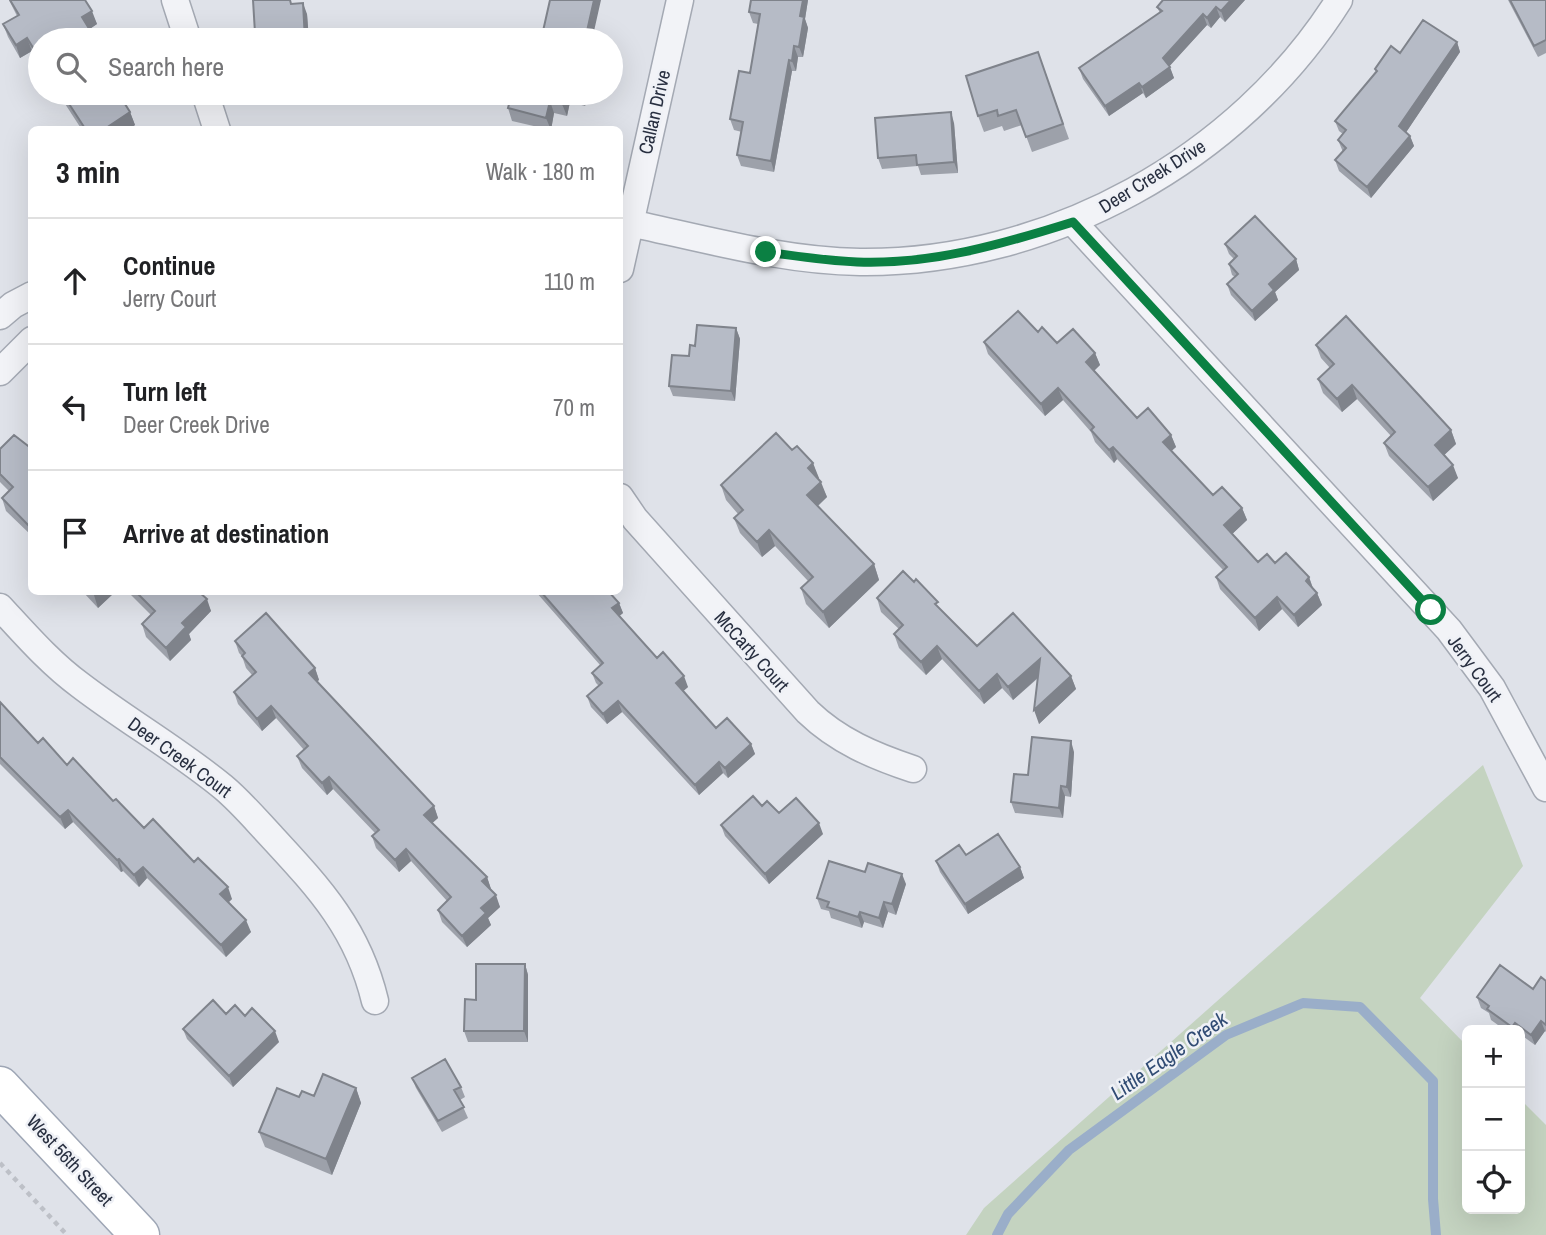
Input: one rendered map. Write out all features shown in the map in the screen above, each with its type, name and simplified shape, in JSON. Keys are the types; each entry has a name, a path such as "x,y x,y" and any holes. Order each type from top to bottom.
{"main road":[{"name":"West 56th Street","path":"0,1086 140,1235"}],"street":[{"path":"175,0 184,28"},
{"name":"Callan Drive","path":"624,222 680,0"},
{"name":"Deer Creek Drive","path":"624,222 766,252 858,262 926,258 983,248 1073,222 1125,197 1239,116 1290,68 1339,0"},
{"path":"209,105 216,126"},
{"name":"Jerry Court","path":"1073,222 1449,630 1492,688 1546,788"},
{"path":"0,316 28,297"},
{"path":"0,372 28,344"},
{"name":"McCarty Court","path":"623,501 635,519 808,712 838,736 872,755 913,769"},
{"name":"Deer Creek Court","path":"0,607 75,681 235,798 298,867 346,926 361,954 376,1001"}],"path":[{"path":"0,1163 67,1235"}],"green space":[{"path":"1483,765 1523,866 1420,998 1462,1041 1462,1214 1525,1214 1525,1104 1546,1125 1546,1235 966,1235 984,1208"}],"building":[{"path":"10,0 85,0 92,11 82,17 89,28 28,28 28,40 16,45 3,24 19,15"},
{"path":"253,0 290,0 291,4 303,3 304,28 255,28"},
{"path":"550,0 594,0 588,28 544,28"},
{"path":"751,0 803,0 800,16 804,17 799,47 794,46 792,61 789,60 771,161 737,155 743,122 730,119 739,71 750,73 760,14 749,12"},
{"path":"1163,0 1231,0 1221,11 1216,7 1207,18 1203,14 1163,58 1170,67 1142,87 1139,83 1105,106 1079,68 1162,11 1157,7"},
{"path":"1510,0 1546,0 1546,40 1534,46"},
{"path":"1423,20 1457,42 1399,126 1410,136 1367,187 1335,160 1346,148 1338,140 1346,130 1335,121 1377,71 1375,69 1391,46 1400,53"},
{"path":"1038,52 1063,124 1026,137 1016,110 998,116 997,110 978,116 966,76"},
{"path":"70,105 126,105 130,112 109,126 83,126"},
{"path":"509,105 549,105 546,118 508,108"},
{"path":"951,112 954,162 917,165 916,155 878,158 875,118"},
{"path":"1255,216 1296,259 1269,284 1274,290 1252,311 1227,284 1238,274 1229,264 1237,256 1225,244"},
{"path":"1018,311 1038,332 1042,327 1057,343 1073,329 1095,353 1086,362 1137,418 1148,408 1171,435 1163,442 1213,495 1222,487 1242,508 1224,525 1258,562 1267,554 1275,563 1286,553 1309,577 1306,581 1317,593 1294,615 1277,597 1255,618 1216,577 1227,567 1113,447 1109,450 1091,430 1094,427 1058,388 1041,404 984,342"},
{"path":"1346,316 1451,430 1435,445 1453,465 1428,487 1384,443 1395,432 1352,385 1337,399 1318,379 1334,364 1316,345"},
{"path":"697,325 736,328 731,391 669,386 672,355 689,356 690,345 695,346"},
{"path":"776,433 792,450 797,446 813,463 808,468 821,482 807,495 874,564 823,612 801,588 813,577 769,530 757,542 734,518 743,510 721,485"},
{"path":"14,435 28,446 28,525 2,498 13,487 0,474 0,449"},
{"path":"903,571 914,582 916,579 938,602 935,604 977,646 1013,613 1071,676 1034,710 1040,659 1008,687 997,674 979,691 937,646 921,662 894,634 903,625 877,598"},
{"path":"139,595 202,595 207,599 182,623 186,627 166,648 142,624 155,611"},
{"path":"544,595 612,595 619,603 612,608 657,658 663,652 684,676 676,683 716,728 727,718 751,744 725,768 719,762 695,785 618,701 603,714 587,696 602,683 592,673 603,663"},
{"path":"266,613 315,668 309,673 434,806 424,815 487,877 482,881 496,895 481,908 486,913 462,936 438,910 451,897 406,849 395,860 372,836 379,830 329,777 322,783 297,756 308,746 271,706 257,719 234,692 256,672 242,656 245,653 235,641"},
{"path":"0,702 38,743 43,738 67,765 73,758 113,801 116,799 144,828 153,819 194,862 198,858 228,887 220,894 246,920 221,945 143,867 134,875 68,810 60,817 0,757"},
{"path":"1032,737 1071,741 1067,787 1061,786 1059,808 1011,802 1014,774 1028,775"},
{"path":"753,796 762,806 767,801 779,813 796,798 819,823 765,874 721,825"},
{"path":"998,834 1020,867 965,904 936,861 959,845 966,855"},
{"path":"829,861 865,872 868,863 902,874 892,904 884,902 879,918 860,912 858,917 827,907 829,902 817,898"},
{"path":"476,964 525,964 524,1031 464,1031 465,999 476,1000"},
{"path":"1500,965 1533,989 1541,977 1546,981 1546,1025 1541,1021 1531,1035 1525,1030 1525,1025 1509,1025 1487,1009 1489,1006 1477,997"},
{"path":"213,1000 226,1014 235,1005 245,1016 252,1008 275,1031 229,1076 183,1029"},
{"path":"445,1059 461,1087 454,1090 464,1107 438,1121 412,1078"},
{"path":"323,1074 356,1088 326,1159 259,1132 277,1088 299,1097 302,1091 314,1096"}],"waterway":[{"name":"Little Eagle Creek","path":"997,1235 1008,1214 1069,1150 1226,1035 1303,1003 1360,1007 1433,1081 1433,1199 1436,1235"}],"route":[{"path":"766,252 858,262 907,260 992,247 1073,222 1431,610"}]}
